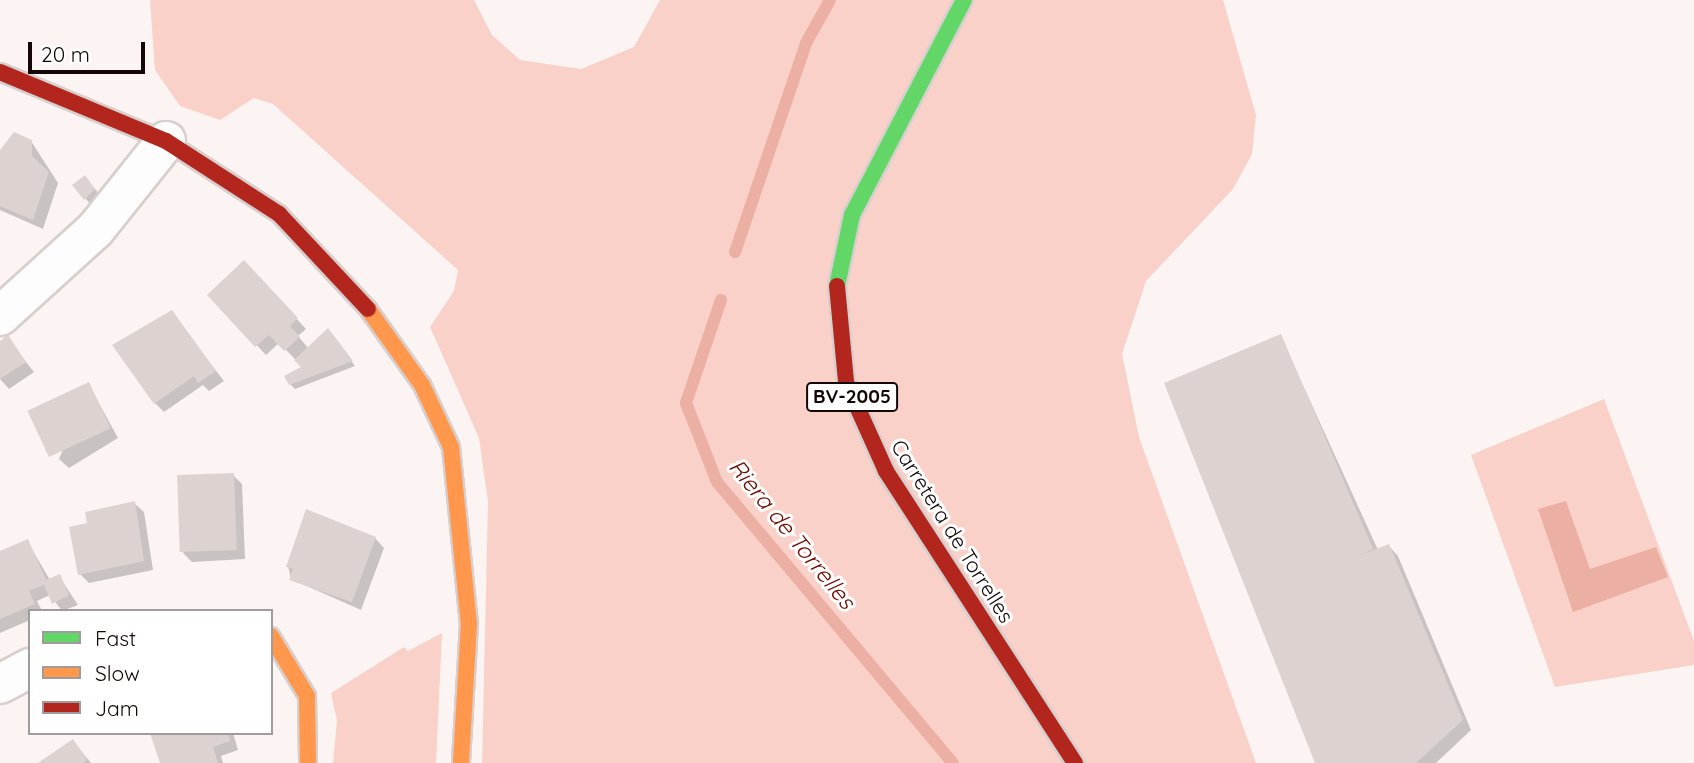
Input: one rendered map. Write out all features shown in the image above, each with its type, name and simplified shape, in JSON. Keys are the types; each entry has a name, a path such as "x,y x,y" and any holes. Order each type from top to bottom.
{"street":[{"name":"Carretera de Torrelles","path":"964,0 852,215 836,268 839,346 846,382 886,471 1075,763"},
{"path":"0,72 166,141 279,214 349,282 422,385 451,447 463,517 469,623 461,763"},
{"path":"0,316 95,230 166,141"},
{"path":"273,639 307,696 308,763"},
{"path":"0,684 28,669"}],"shaded area":[{"path":"150,0 474,0 492,35 520,60 581,69 634,47 660,0 1223,0 1256,115 1252,154 1233,189 1146,281 1122,354 1139,437 1256,763 482,763 488,502 479,438 430,327 454,291 458,270 273,104 254,98 220,120 180,106 155,70"},
{"path":"1604,399 1694,641 1694,665 1555,687 1471,455"},
{"path":"1566,501 1590,569 1656,547 1668,577 1573,612 1538,509"},
{"path":"442,633 436,763 333,763 337,720 331,693 404,647 408,651"}],"building":[{"path":"14,132 32,140 32,156 49,172 33,220 0,206 0,150"},
{"path":"85,175 95,189 84,200 72,185"},
{"path":"244,260 298,318 290,326 300,337 284,351 269,335 255,347 207,295"},
{"path":"172,310 216,371 198,383 194,376 154,404 112,345"},
{"path":"328,328 353,361 289,385 284,376 301,367 294,360"},
{"path":"1281,334 1373,549 1358,556 1389,544 1463,720 1416,763 1315,763 1164,383"},
{"path":"8,335 26,362 0,379 0,341"},
{"path":"89,382 111,428 49,457 27,411"},
{"path":"234,473 237,550 180,552 177,475"},
{"path":"135,501 144,561 78,575 69,527 87,523 85,512"},
{"path":"306,509 376,537 352,602 289,580 293,569 286,567"},
{"path":"28,539 46,580 60,574 69,595 52,604 44,585 29,591 35,604 0,619 0,551"},
{"path":"151,735 228,735 230,741 213,747 218,763 160,763"},
{"path":"73,739 87,760 83,763 38,763"}],"waterway":[{"name":"Riera de Torrelles","path":"735,252 806,43 830,0"},
{"name":"Riera de Torrelles","path":"721,300 686,403 717,482 953,763"}],"traffic: fast":[{"path":"837,286 852,215 964,0"}],"traffic: slow":[{"path":"368,309 422,385 451,447 469,623 461,763"},
{"path":"273,639 307,696 308,763"}],"traffic: jam":[{"path":"0,72 166,141 279,214 368,309"},
{"path":"837,286 846,382 886,471 1075,763"}]}
